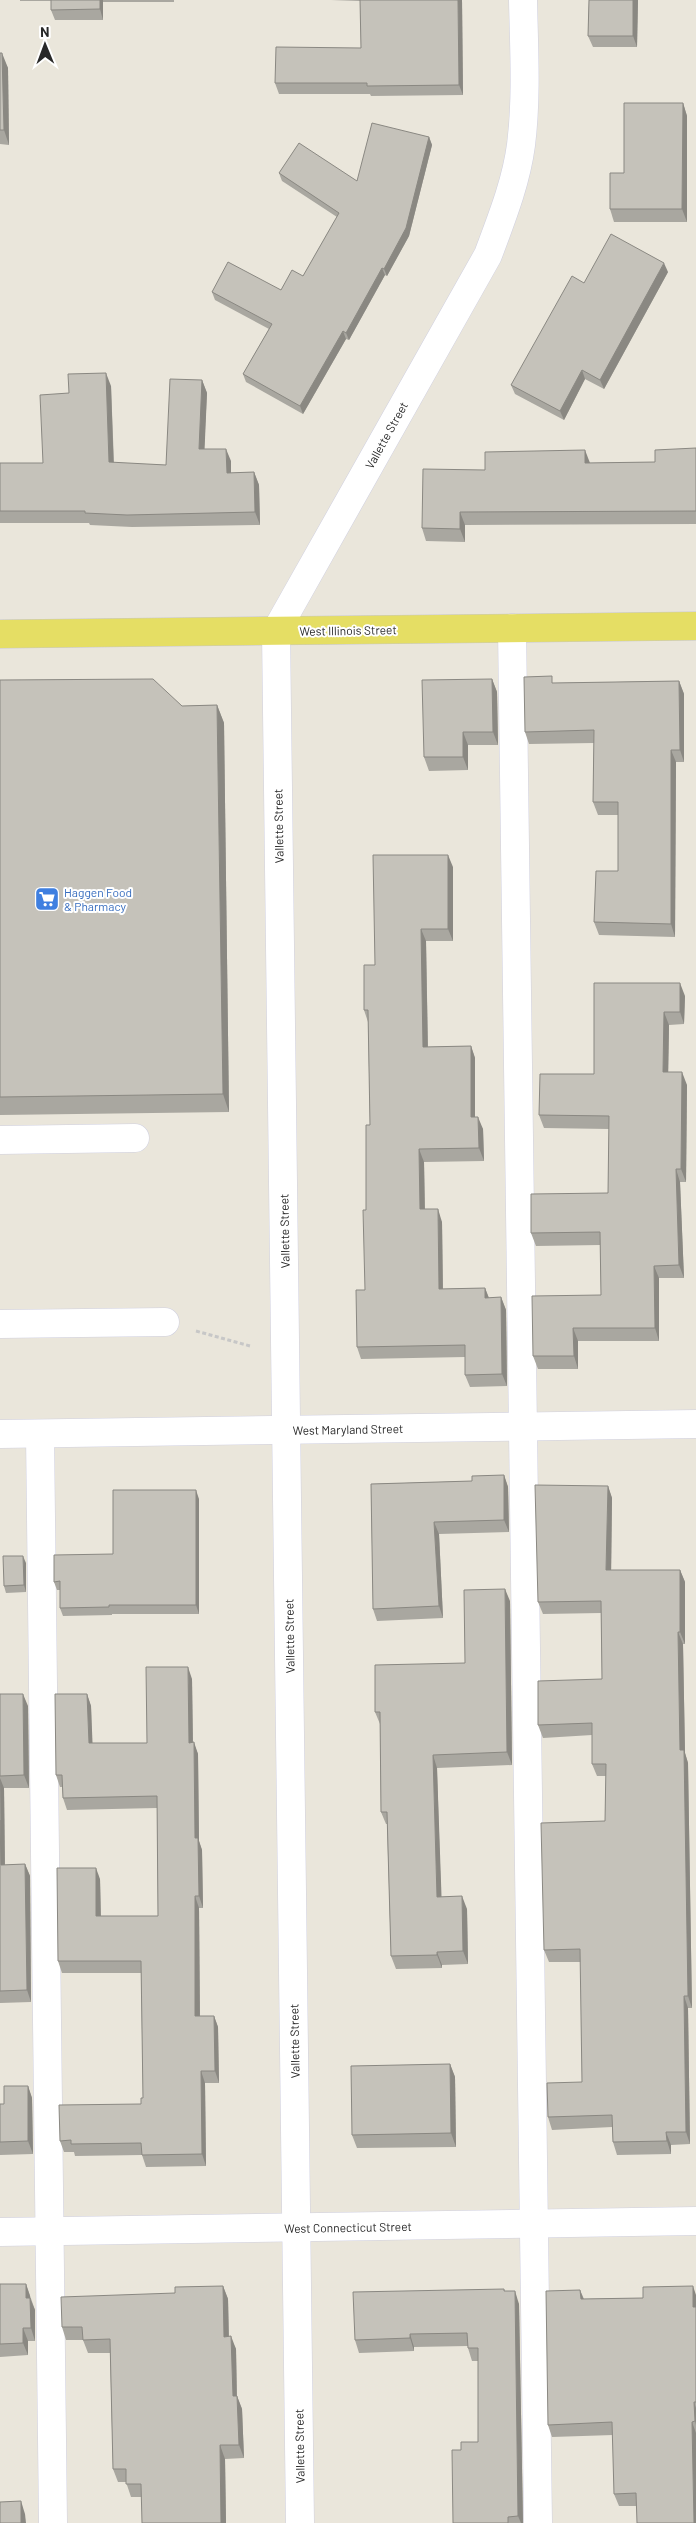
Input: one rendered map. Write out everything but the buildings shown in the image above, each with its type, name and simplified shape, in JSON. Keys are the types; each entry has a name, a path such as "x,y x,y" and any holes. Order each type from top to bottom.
{"main road":[{"name":"West Illinois Street","path":"0,634 696,626"}],"street":[{"name":"Vallette Street","path":"300,2523 276,631 488,255 511,190 521,147 525,108 523,0"},
{"path":"512,628 538,2523"},
{"path":"0,1140 135,1138"},
{"path":"0,1324 165,1322"},
{"name":"West Maryland Street","path":"0,1434 696,1424"},
{"path":"40,1434 48,2232 53,2523"},
{"name":"West Connecticut Street","path":"0,2232 696,2222"}],"path":[{"path":"165,1322 285,1354"}],"place":[{"name":"Haggen Food & Pharmacy","path":"47,899"}]}
